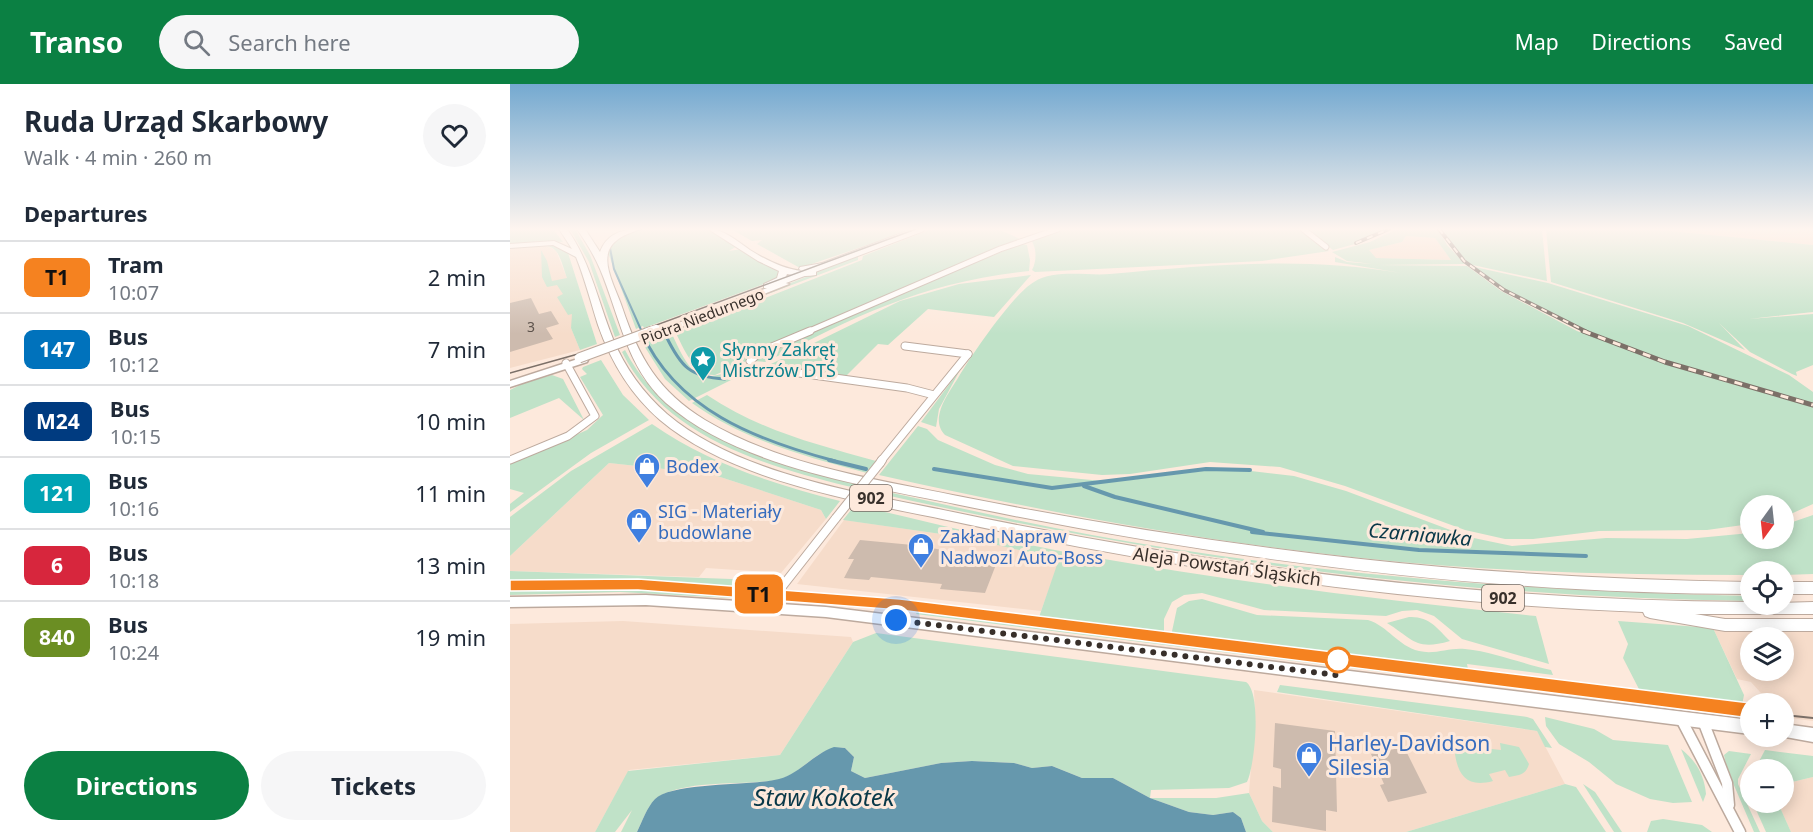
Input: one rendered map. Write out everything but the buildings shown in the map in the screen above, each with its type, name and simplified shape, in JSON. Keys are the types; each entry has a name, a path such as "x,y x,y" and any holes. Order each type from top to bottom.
{"main road":[{"name":"Aleja Powstań Śląskich","path":"582,264 620,367 649,405 676,427 704,443 786,476 975,522 1155,556 1326,581 1444,593 1620,605 1813,608"},
{"name":"Aleja Powstań Śląskich","path":"600,264 638,364 670,400 704,424 749,447 832,473 1062,522 1300,559 1529,580 1740,588"},
{"path":"603,264 603,270"},
{"path":"778,264 800,275"},
{"path":"780,264 788,269 823,265"},
{"path":"767,286 781,279 788,269"},
{"path":"785,284 800,275 813,273"},
{"name":"Piotra Niedurnego","path":"511,383 785,284"},
{"name":"Piotra Niedurnego","path":"657,331 767,286"},
{"path":"1794,588 1813,588"},
{"path":"510,602 624,600 766,607 896,620 1740,726"},
{"path":"1620,605 1704,623 1813,625"},
{"path":"1794,732 1813,735"}],"street":[{"name":"Piotra Niedurnego","path":"767,286 826,264"},
{"name":"Piotra Niedurnego","path":"785,284 834,264"},
{"path":"750,361 760,352 771,347 965,264"},
{"path":"766,607 968,354 905,346"},
{"path":"510,460 591,422 595,416 567,364"},
{"path":"770,369 907,388 934,395"},
{"path":"1680,718 1712,780 1730,809 1740,832"},
{"path":"1703,721 1727,783 1730,809"}],"shaded area":[{"path":"510,264 561,264 567,278 573,322 571,328 580,350 510,368"},
{"path":"609,463 711,474 821,510 826,519 781,573 706,568 699,577 510,571 510,556"},
{"path":"844,520 962,537 1060,559 1041,611 797,584"},
{"path":"600,581 770,592 767,596 596,585 510,588 510,584"},
{"path":"809,596 894,602 1424,668 1458,668 1561,680 1614,691 1738,707 1740,712 885,605 807,599"},
{"path":"623,621 851,637 853,642 780,755 629,770 595,832 510,832 510,624"},
{"path":"1713,628 1740,629 1740,680 1737,679"},
{"path":"1794,630 1813,631 1813,721 1794,719 1794,693 1761,693 1751,682 1746,681 1794,681"},
{"path":"1254,690 1537,731 1565,784 1406,832 1273,832 1262,821 1249,793 1255,715"},
{"path":"1813,777 1813,832 1791,832 1782,813 1794,813 1794,782"}],"green space":[{"path":"542,264 548,264 552,281 567,278 562,264 571,264 597,344 580,350 571,328 572,314 568,315 557,297 563,294 557,285 547,287 542,277"},
{"path":"590,264 593,264 620,335 615,337"},
{"path":"612,264 767,264 780,272 780,278 636,329"},
{"path":"793,264 812,264 800,268"},
{"path":"838,264 848,264 688,324"},
{"path":"852,264 964,264 715,375 701,371 696,366 686,353 676,333"},
{"path":"972,264 1030,264 1029,271 991,276 924,292 862,315 766,362 753,361 886,299"},
{"path":"1034,264 1202,264 1035,272 1032,270"},
{"path":"1259,264 1328,265 1401,273 1346,264 1465,264 1376,265 1467,266 1501,291 1577,331 1729,383 1813,406 1813,504 1794,513 1794,495 1740,495 1740,525 1707,530 1599,531 1533,539 1505,539 1465,530 1345,486 1280,467 1210,462 1130,474 1102,475 1013,466 945,435 941,429 939,414 942,406 972,355 1015,299 1042,278 1061,274 1110,274"},
{"path":"1468,264 1545,264 1547,281"},
{"path":"1549,264 1813,264 1813,312 1749,319 1813,314 1813,365 1796,372 1797,376 1750,352 1719,323 1745,350 1683,323 1551,282"},
{"path":"1470,266 1548,283 1688,326 1789,375 1813,392 1813,403 1740,384 1631,349 1528,303"},
{"path":"1031,275 994,317 928,309 888,345 878,344 846,376 774,367 771,364 900,301 959,284"},
{"path":"672,334 687,363 694,371 702,375 721,374 751,362 759,366 689,401 665,379 643,344"},
{"path":"625,350 644,379 668,404 695,424 725,441 756,454 789,466 855,484 852,487 815,478 750,457 718,443 689,426 663,405 640,381 622,352"},
{"path":"601,360 623,395 649,420 591,453 510,512 510,504 524,493 510,489 510,464 587,430 603,415 580,377 587,374 582,369 583,367"},
{"path":"960,370 939,409 936,427 921,422"},
{"path":"552,375 563,379 584,420 559,398 510,418 510,390 524,383"},
{"path":"707,395 768,427 876,461 867,473 776,446 732,427 692,403"},
{"path":"652,424 696,451 743,471 840,501 826,519 821,510 711,474 609,463 510,556 510,517 571,471"},
{"path":"918,426 927,429 938,440 995,465 1028,474 1113,482 1226,468 1294,476 1346,491 1469,537 1512,546 1606,538 1687,539 1740,534 1740,549 1794,549 1794,522 1813,515 1813,574 1794,575 1794,561 1740,561 1740,575 1601,573 1402,562 1292,550 1174,533 1056,512 879,475"},
{"path":"870,488 1019,521 1240,559 1458,582 1604,591 1740,596 1740,601 1526,592 1306,570 1087,536 868,491"},
{"path":"855,505 1086,556 1310,590 1536,616 1549,664 1462,639 1434,616 1417,610 1402,611 1386,616 1264,610 1202,593 1184,595 1172,602 1164,619 1164,635 1038,620 1059,559 962,537 843,520"},
{"path":"510,571 759,580 768,584 770,592 625,582 510,584"},
{"path":"596,585 767,596 750,599 620,592 510,595 510,588"},
{"path":"1202,599 1257,615 1368,620 1405,645 1419,651 1459,649 1476,651 1551,670 1553,675 1467,664 1468,669 1429,668 1171,636 1177,608 1189,601"},
{"path":"919,609 1415,671 1415,676 916,614"},
{"path":"1409,617 1422,618 1437,627 1450,641 1429,645 1415,642 1387,623"},
{"path":"1618,621 1713,628 1743,693 1740,693 1740,706 1642,695 1623,658 1628,644"},
{"path":"876,633 1246,682 1254,700 1256,730 1247,782 1229,788 1151,790 1150,798 1113,778 1082,778 1052,766 1032,768 1014,763 972,761 941,763 865,778 851,771 854,757 845,748 835,748 818,755 795,772 777,780 700,785 671,791 658,797 652,803 637,832 621,832 632,810 615,832 595,832 628,771 780,755 853,642"},
{"path":"1280,685 1527,717 1533,719 1552,748 1545,747 1537,731 1277,692"},
{"path":"1564,690 1633,699 1630,703 1566,695"},
{"path":"1545,717 1594,729 1613,740 1668,745 1692,802 1673,803 1650,799 1616,784 1589,762 1559,744 1546,726"},
{"path":"1461,738 1472,740 1474,747 1501,750 1500,743 1519,747 1529,764 1528,768 1522,774 1509,777 1505,770 1489,774 1493,781 1483,783 1468,780 1463,776 1455,755 1454,745"},
{"path":"1681,749 1695,763 1701,774 1706,794 1703,802"},
{"path":"1765,750 1813,756 1813,777 1794,782 1794,759 1760,759"},
{"path":"1729,751 1751,754 1748,759 1740,759 1738,784 1740,799 1727,769 1724,755"},
{"path":"1565,784 1576,787 1606,832 1406,832"},
{"path":"1583,784 1595,792 1622,832 1614,832"},
{"path":"1249,793 1262,821 1273,832 1246,832 1241,818 1233,812 1213,815 1189,812 1150,798 1216,798"},
{"path":"1746,813 1751,813 1760,832 1754,832"},
{"path":"1757,813 1782,813 1791,832 1766,832"},
{"path":"1663,819 1702,825 1712,832 1647,832 1651,821"}],"water":[{"name":"Staw Kokotek","path":"834,747 845,748 854,757 851,771 865,778 941,763 972,761 1014,763 1032,768 1052,766 1082,778 1113,778 1150,798 1189,812 1213,815 1233,812 1241,818 1246,832 637,832 652,802 664,794 695,787 779,779"}],"waterway":[{"path":"613,264 642,332"},
{"path":"641,331 656,358 675,382 722,418 776,443 835,461"},
{"path":"666,336 677,356 688,368 703,376 725,379"},
{"path":"829,460 866,469"},
{"path":"934,469 1052,488 1206,469 1250,470"},
{"path":"1084,486 1115,497 1263,532"},
{"name":"Czarniawka","path":"1252,532 1419,550 1586,556"}],"tram line":[{"path":"510,373 578,354 822,264"},
{"name":"T1","path":"510,586 568,583 638,584 900,604 1740,710"},
{"path":"510,586 638,584 887,603 1065,625"},
{"path":"1053,624 1740,710"},
{"path":"1794,716 1813,718"}],"railway":[{"path":"1468,264 1504,290 1587,332"},
{"path":"1583,331 1665,362 1813,405"}],"place":[{"name":"Słynny Zakręt Mistrzów DTŚ","path":"703,382"},
{"name":"Bodex","path":"647,489"},
{"name":"SIG - Materiały budowlane","path":"639,544"},
{"name":"Zakład Napraw Nadwozi Auto-Boss","path":"921,569"},
{"name":"Harley-Davidson Silesia","path":"1309,778"}],"route":[{"path":"896,620 1336,675 1338,660"}]}
